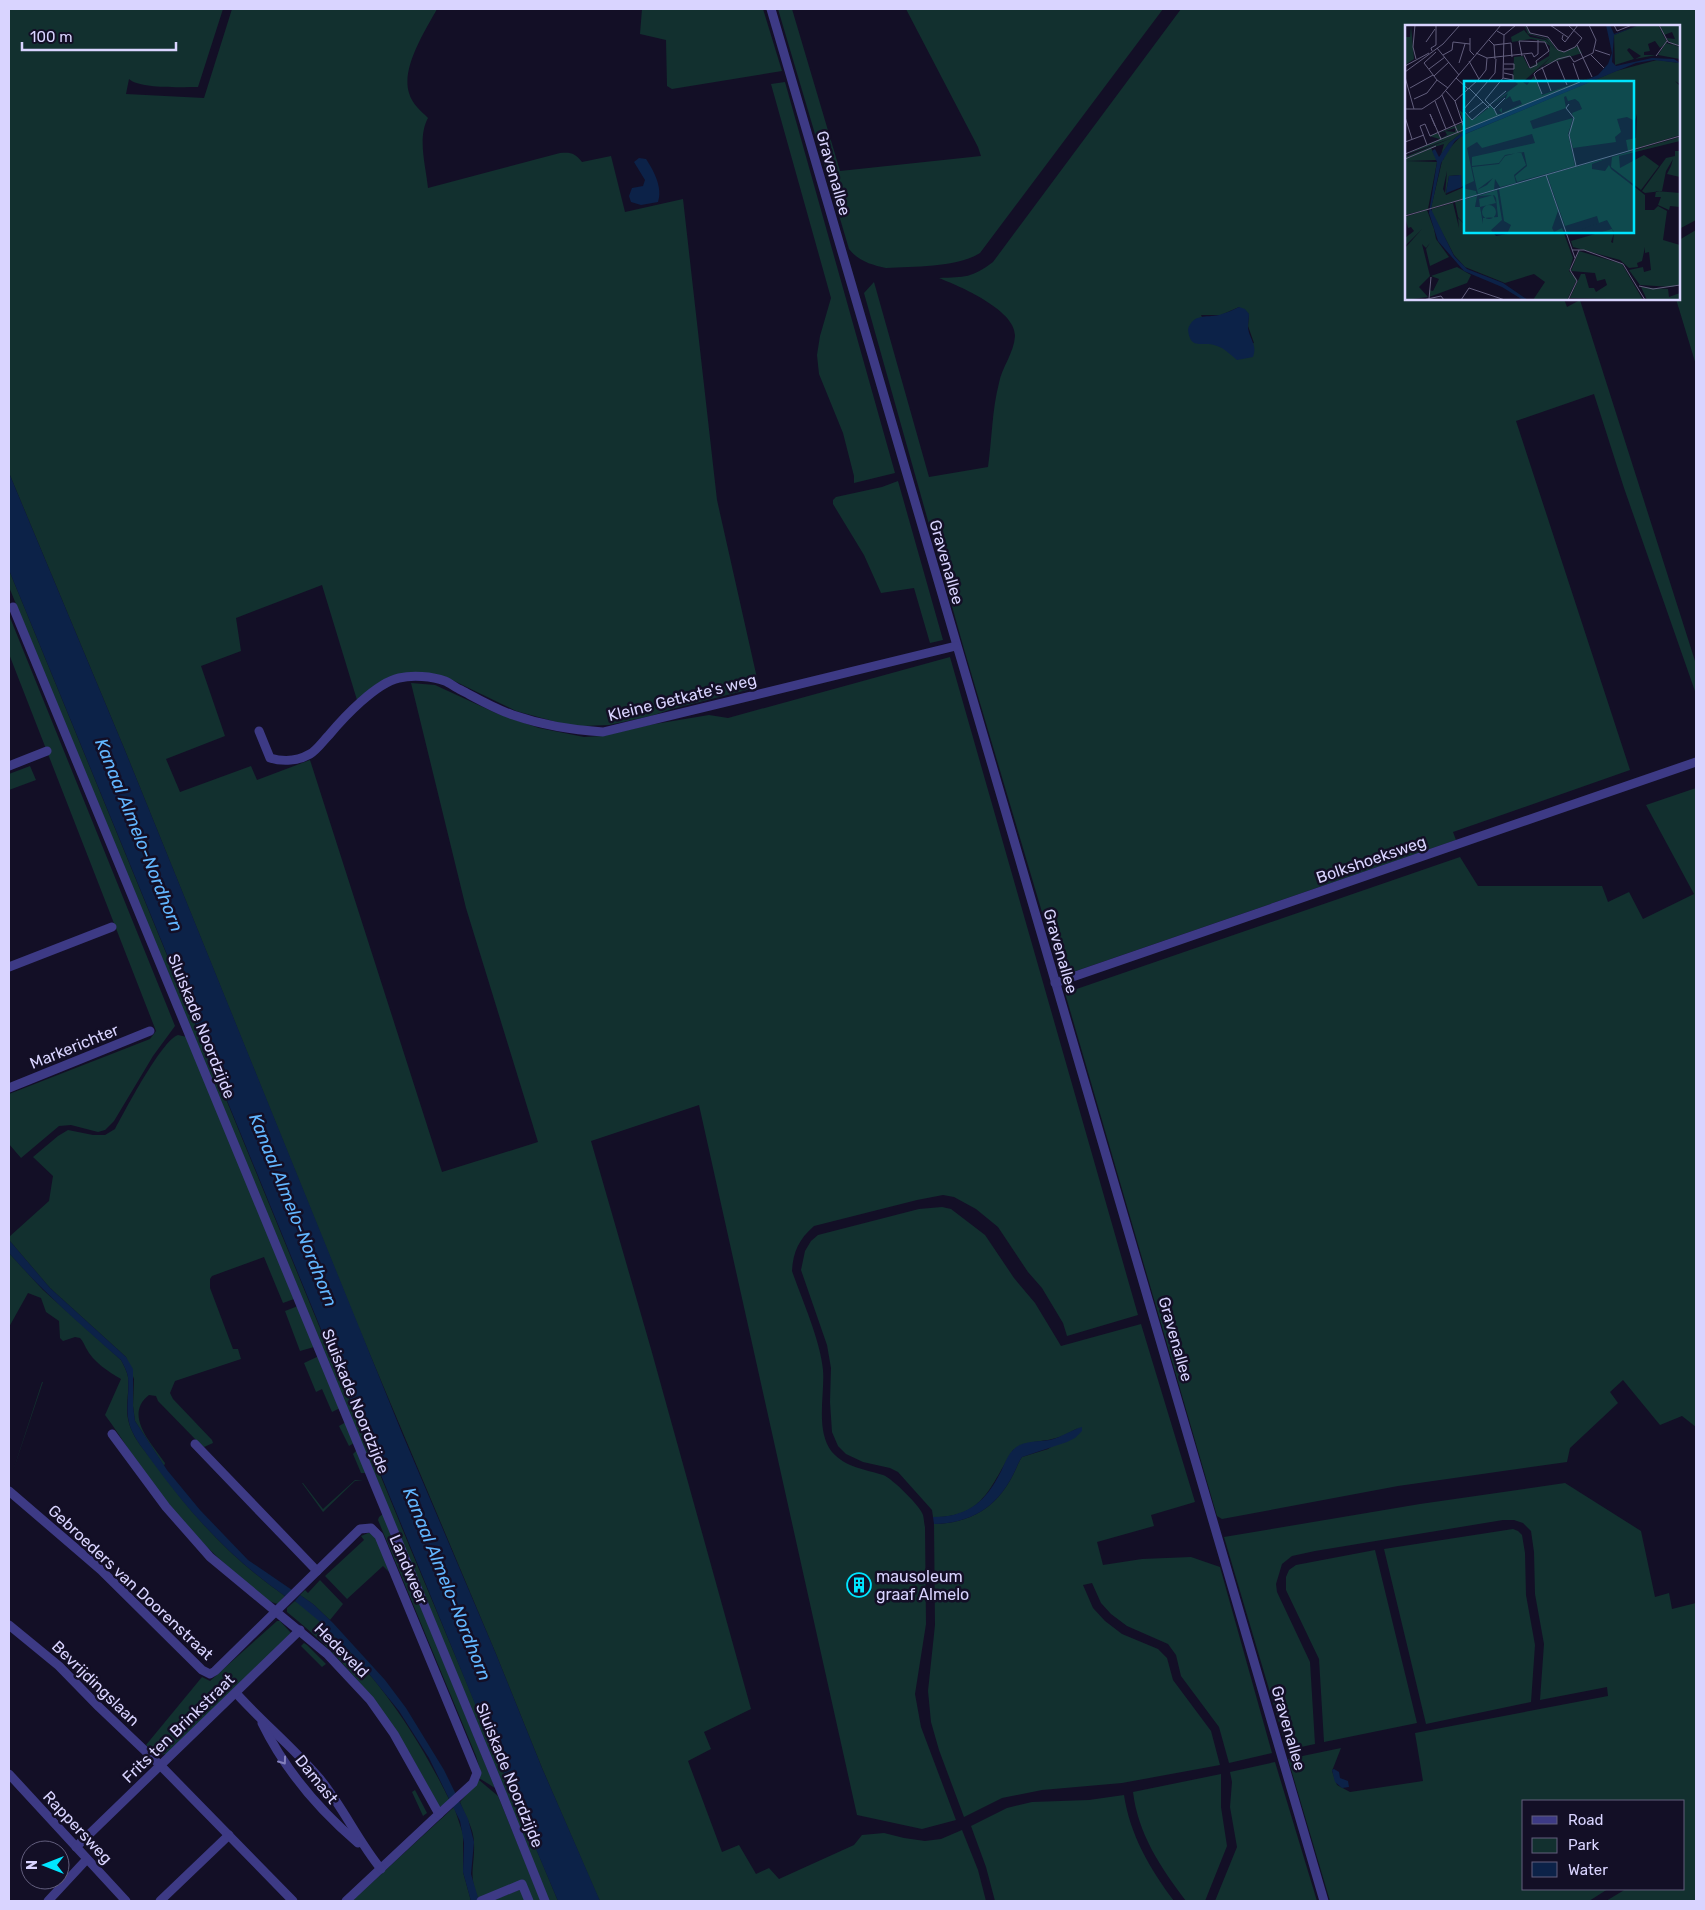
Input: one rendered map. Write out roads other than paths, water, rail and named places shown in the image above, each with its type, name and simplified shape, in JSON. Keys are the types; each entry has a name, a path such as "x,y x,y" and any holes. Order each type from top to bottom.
{"street":[{"name":"Gravenallee","path":"771,9 1324,1901"},
{"name":"Sluiskade Noordzijde","path":"13,607 545,1901"},
{"name":"Kleine Getkate's weg","path":"259,731 270,758 285,761 300,758 312,753 330,733 381,686 398,678 417,677 445,681 481,701 511,714 544,724 577,730 603,732 956,646"},
{"path":"9,766 47,751"},
{"name":"Bolkshoeksweg","path":"1055,982 1696,762"},
{"path":"9,967 112,927"},
{"name":"Markerichter","path":"9,1088 150,1031"},
{"name":"Hedeveld","path":"112,1434 166,1507 210,1557 327,1654 370,1700 394,1734 439,1814"},
{"path":"194,1444 316,1571"},
{"name":"Gebroeders van Doorenstraat","path":"9,1491 101,1570 202,1670 210,1674"},
{"name":"Landweer","path":"316,1571 360,1530 371,1528 379,1536 476,1770 475,1778 465,1790 439,1814"},
{"name":"Frits ten Brinkstraat","path":"210,1674 216,1671 316,1571"},
{"name":"Bevrijdingslaan","path":"9,1625 59,1666 160,1765"},
{"name":"Frits ten Brinkstraat","path":"76,1847 300,1630"},
{"name":"Damast","path":"236,1693 259,1719 283,1739 320,1780 342,1810 364,1849"},
{"name":"Damast","path":"259,1719 273,1746 306,1792 381,1868"},
{"path":"160,1765 293,1901"},
{"name":"Rappersweg","path":"9,1774 126,1901"},
{"path":"346,1901 439,1814"},
{"path":"160,1901 229,1835"},
{"path":"48,1901 87,1859"},
{"path":"484,1900 535,1878"},
{"path":"522,1884 529,1901"}],"water":[{"path":"639,158 646,159 655,174 659,185 658,202 641,205 631,202 629,196 632,188 643,186 645,180 634,162"},
{"path":"1239,307 1245,309 1249,314 1248,327 1254,345 1253,357 1237,360 1220,347 1212,344 1198,344 1191,341 1188,329 1193,320 1200,317 1219,315"},
{"name":"Kanaal Almelo-Nordhorn","path":"9,473 124,748 402,1433 496,1654 542,1768 600,1901 558,1901 487,1733 9,570"},
{"path":"9,1240 50,1288 126,1357 133,1369 135,1421 167,1470 200,1510 248,1560 292,1590 285,1596 248,1568 214,1536 168,1483 137,1440 130,1426 128,1419 128,1377 121,1360 35,1281 9,1253"},
{"path":"1082,1427 1082,1431 1075,1438 1067,1442 1022,1457 1006,1487 981,1512 960,1521 934,1524 933,1517 954,1515 972,1508 979,1502 992,1487 1008,1456 1021,1444 1054,1439"},
{"path":"300,1595 313,1604 333,1623 385,1680 406,1708 444,1770 468,1819 474,1842 471,1874 479,1901 471,1901 463,1872 464,1843 460,1821 429,1758 399,1711 358,1660 319,1621 295,1601"},
{"path":"1334,1769 1339,1772 1340,1778 1348,1781 1349,1787 1342,1788 1335,1782 1332,1770"}],"place":[{"name":"mausoleum graaf Almelo","path":"859,1585"}]}
